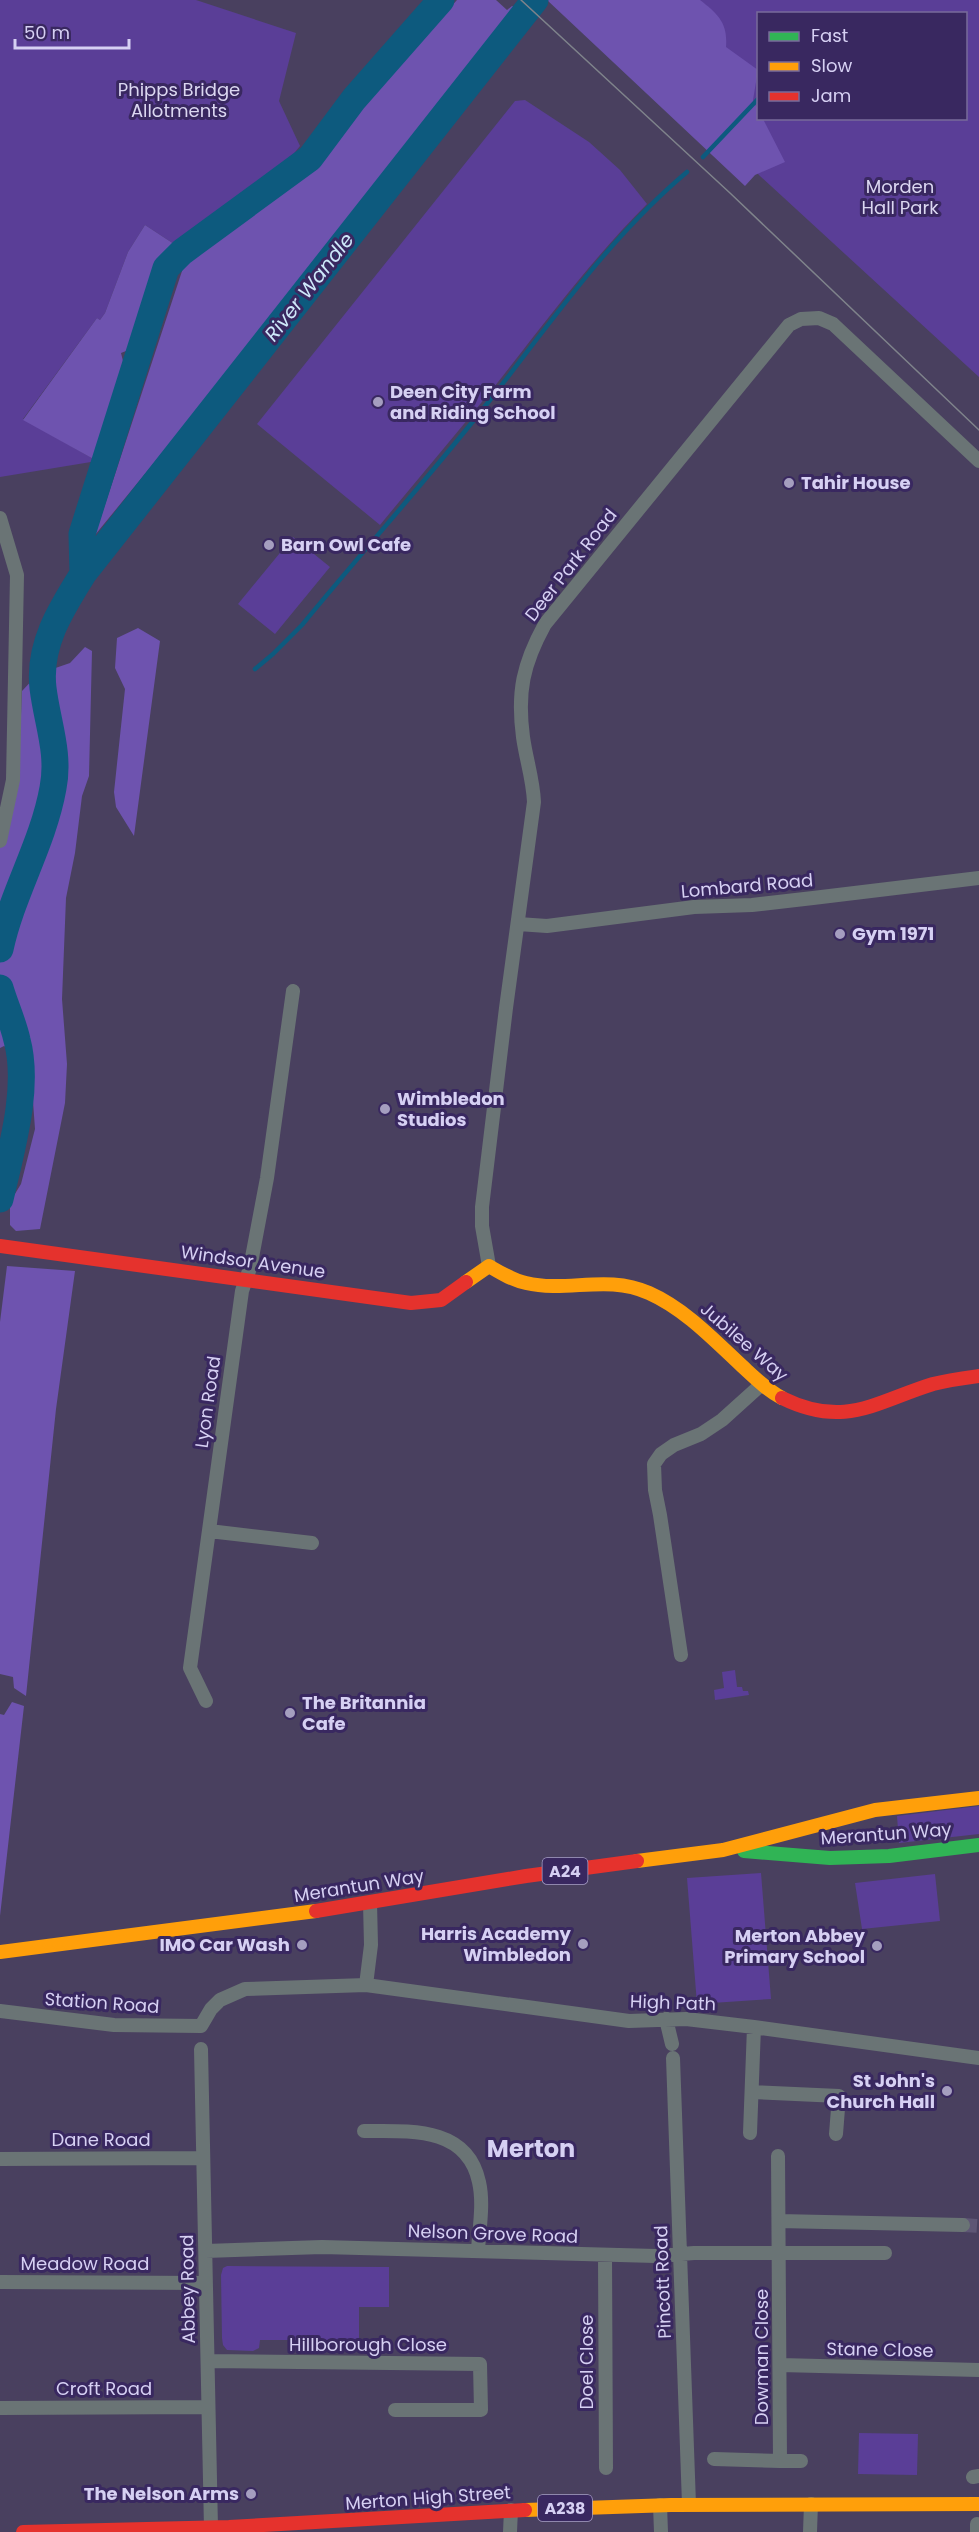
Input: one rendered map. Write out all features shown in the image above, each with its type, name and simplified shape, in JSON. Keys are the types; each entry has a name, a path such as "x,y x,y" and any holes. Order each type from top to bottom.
{"main road":[{"name":"Windsor Avenue","path":"0,1246 411,1303 441,1300 455,1293 489,1266"},
{"name":"Jubilee Way","path":"489,1266 506,1278 523,1284 559,1286 609,1283 632,1286 655,1295 676,1307 762,1384 778,1396 799,1405 845,1412 867,1410 891,1403 934,1384 979,1376"},
{"name":"Merantun Way","path":"0,1952 148,1935 370,1904 526,1876 723,1850 876,1810 979,1798"},
{"name":"Merantun Way","path":"723,1850 830,1858 889,1856 979,1845"},
{"name":"Merton High Street","path":"23,2532 356,2526 511,2510 689,2504 979,2504"}],"street":[{"name":"Deer Park Road","path":"489,1266 482,1226 482,1207 534,802 533,781 523,738 520,706 529,653 545,624 789,325 801,318 819,318 833,324 979,461"},
{"path":"0,518 17,575 7,699 13,780 0,841"},
{"name":"Lombard Road","path":"518,924 547,926 694,908 803,900 979,878"},
{"name":"Lyon Road","path":"206,1701 190,1668 224,1409 242,1291 267,1178 293,991"},
{"path":"681,1655 655,1490 654,1464 661,1454 674,1445 701,1434 722,1420 762,1384"},
{"path":"209,1531 312,1543"},
{"path":"366,1985 371,1945 370,1904"},
{"name":"High Path","path":"201,2026 211,2009 220,2000 245,1989 366,1985 646,2022 666,2019 753,2027 979,2058"},
{"name":"Station Road","path":"0,2011 114,2025 201,2026"},
{"name":"Pincott Road","path":"666,2019 673,2051 689,2504"},
{"path":"750,2133 753,2092 753,2027"},
{"name":"Abbey Road","path":"201,2049 211,2528"},
{"path":"753,2092 839,2096 836,2134"},
{"path":"364,2131 429,2133 447,2140 460,2150 475,2170 479,2182 478,2251"},
{"name":"Dowman Close","path":"778,2156 780,2461"},
{"name":"Dane Road","path":"0,2159 203,2158"},
{"path":"779,2221 963,2225"},
{"name":"Nelson Grove Road","path":"206,2251 322,2247 605,2255 885,2253"},
{"name":"Doel Close","path":"605,2255 606,2468"},
{"name":"Meadow Road","path":"0,2282 206,2283"},
{"name":"Hillborough Close","path":"208,2361 480,2364 481,2410 395,2410"},
{"name":"Stane Close","path":"780,2365 979,2370"},
{"name":"Croft Road","path":"0,2408 208,2407"},
{"path":"714,2459 801,2461"},
{"path":"810,2532 811,2504"},
{"path":"660,2505 661,2532"},
{"path":"510,2532 511,2510"}],"green space":[{"name":"Phipps Bridge Allotments","path":"0,0 196,0 296,33 279,101 300,146 291,157 174,244 145,225 128,252 105,313 100,320 97,318 23,419 97,461 0,477"},
{"name":"Morden Hall Park","path":"577,0 979,0 979,377 760,176 710,125"},
{"path":"525,100 589,142 620,170 647,204 585,272 380,525 257,424 515,101"},
{"path":"293,537 330,567 275,634 238,604"},
{"path":"735,1670 737,1687 748,1691 749,1695 715,1700 714,1690 724,1688 722,1672"},
{"path":"979,1806 979,1834 899,1843 897,1816"},
{"path":"761,1873 771,1999 697,2004 687,1878"},
{"path":"935,1874 940,1921 862,1929 855,1883"},
{"path":"227,2266 389,2267 389,2307 359,2307 359,2340 260,2340 259,2348 253,2351 227,2350 222,2338 221,2275 223,2268"},
{"path":"859,2433 918,2434 917,2475 858,2474"}],"shaded area":[{"path":"457,0 496,0 507,10 514,7 483,51 251,344 95,535 184,265 295,179"},
{"path":"547,0 700,0 712,10 723,25 726,47 757,69 753,100 757,108 757,120 764,120 785,162 755,175 745,186"},
{"path":"145,225 174,244 159,264 140,312 128,354 126,351 121,353 124,365 97,461 23,420 97,318 100,320 105,313 128,252"},
{"path":"138,628 160,641 134,836 116,807 114,792 125,689 115,668 117,638"},
{"path":"85,647 92,651 89,776 82,796 75,853 66,898 62,999 67,1064 65,1103 40,1229 16,1231 10,1225 10,1202 21,1184 35,1129 30,1060 4,1046 0,1048 0,832 19,763 22,691 38,674 70,663"},
{"path":"7,1266 75,1271 56,1409 26,1696 14,1688 13,1677 0,1674 0,1322"},
{"path":"12,1702 24,1706 0,1916 0,1714 4,1715"}],"waterway":[{"name":"River Wandle","path":"83,574 82,534 166,268 182,252 310,158 354,99 441,0"},
{"name":"River Wandle","path":"0,949 5,928 42,829 53,788 54,750 42,672 48,642 59,614 83,574 535,0"},
{"path":"703,157 757,100"},
{"path":"255,669 302,625 425,480 610,248 660,196 687,172"},
{"name":"River Wandle","path":"0,988 17,1040 21,1078 18,1120 0,1199"}],"tunnel":[{"path":"963,2225 979,2226"}],"tram line":[{"path":"521,0 730,193 979,430"}],"traffic: fast":[{"path":"744,1851 830,1858 889,1856 979,1845"}],"traffic: slow":[{"path":"466,1282 489,1266 511,1278 542,1286 618,1285 649,1293 687,1316 761,1384 782,1398"},
{"path":"637,1861 723,1850 875,1810 979,1798"},
{"path":"0,1952 316,1911"},
{"path":"525,2510 671,2505 979,2504"}],"traffic: jam":[{"path":"0,1246 411,1303 441,1300 466,1282"},
{"path":"782,1398 804,1407 842,1412 876,1405 933,1384 979,1376"},
{"path":"316,1911 526,1876 637,1861"},
{"path":"23,2532 229,2527 525,2510"}],"place":[{"name":"Deen City Farm and Riding School","path":"378,402"},
{"name":"Tahir House","path":"789,483"},
{"name":"Barn Owl Cafe","path":"269,545"},
{"name":"Gym 1971","path":"840,934"},
{"name":"Wimbledon Studios","path":"385,1109"},
{"name":"The Britannia Cafe","path":"290,1713"},
{"name":"Harris Academy Wimbledon","path":"583,1944"},
{"name":"IMO Car Wash","path":"302,1945"},
{"name":"Merton Abbey Primary School","path":"877,1946"},
{"name":"St John's Church Hall","path":"947,2091"},
{"name":"The Nelson Arms","path":"251,2494"}],"district":[{"name":"Merton","path":"531,2149"}]}
